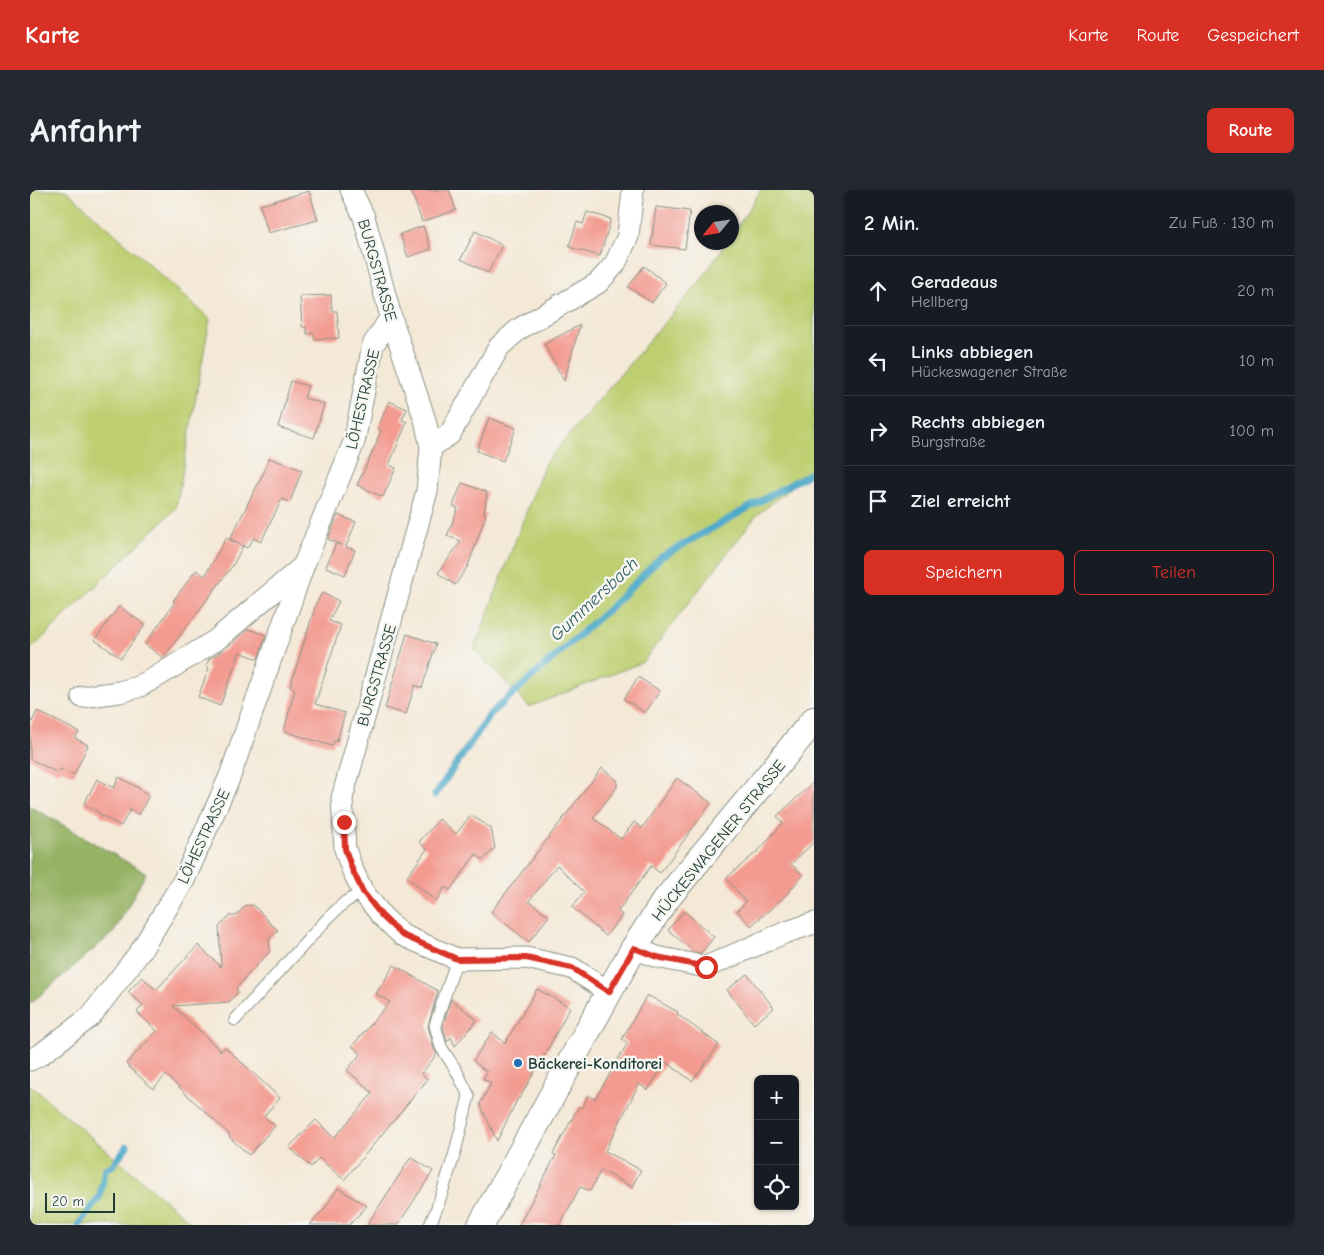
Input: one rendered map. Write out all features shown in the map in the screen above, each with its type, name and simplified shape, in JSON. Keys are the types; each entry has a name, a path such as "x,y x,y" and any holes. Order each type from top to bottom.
{"street":[{"name":"BURGSTRASSE","path":"351,190 364,217 391,317 425,420 431,447 428,491 342,798 345,849 363,892 382,916 402,935 457,959 526,958 572,968 609,992"},
{"path":"431,447 450,434 499,347 519,329 598,283 615,264 628,236 633,190"},
{"name":"LÖHESTRASSE","path":"30,1060 40,1055 90,1017 140,952 184,880 230,776 302,567 354,442 373,346 391,317"},
{"name":"LÖHESTRASSE","path":"82,697 119,692 138,686 158,676 216,640 302,567"},
{"name":"HÜCKESWAGENER STRASSE","path":"481,1225 609,992 634,948 664,902 814,720"},
{"path":"634,948 657,957 706,967 784,933 814,923"}],"lane":[{"path":"235,1020 328,918 345,902 363,892"},
{"path":"430,1225 454,1156 469,1096 456,1070 441,1047 435,1025 457,959"}],"green space":[{"path":"30,190 66,190 210,319 176,508 30,650"},
{"path":"761,190 814,190 814,469 756,516 643,662 529,707 474,649 545,463 701,280 721,250 739,250 739,224"},
{"path":"30,806 146,873 114,932 30,1004"},
{"path":"30,1085 194,1225 30,1225"}],"building":[{"path":"411,190 449,190 456,210 422,222"},
{"path":"309,191 318,220 268,233 260,205"},
{"path":"656,207 690,211 685,249 651,245"},
{"path":"587,212 611,219 600,256 569,247 577,222 583,224"},
{"path":"423,226 431,249 408,257 400,234"},
{"path":"475,231 502,245 488,273 461,259"},
{"path":"644,266 666,283 652,303 628,287"},
{"path":"331,295 332,311 337,311 339,338 314,339 314,333 307,334 306,327 302,327 300,296"},
{"path":"580,325 564,381 544,344"},
{"path":"291,381 308,386 304,398 324,404 314,438 278,427"},
{"path":"389,401 407,409 402,420 407,422 389,465 396,468 383,497 357,485 378,440 381,430 378,428"},
{"path":"489,418 516,428 503,461 477,451"},
{"path":"269,458 302,470 290,502 282,499 261,542 254,538 247,548 230,539 265,470"},
{"path":"462,483 487,492 484,514 486,515 468,566 455,585 438,573 461,541 447,536 458,508 453,506"},
{"path":"338,515 356,522 346,547 355,550 345,575 326,567 336,543 341,545 328,539"},
{"path":"226,538 243,546 233,565 163,658 145,644 196,570 205,576"},
{"path":"322,593 339,601 329,621 341,625 315,704 345,713 337,741 334,741 332,746 284,731 295,689 290,687 316,604"},
{"path":"119,606 145,625 121,658 95,640"},
{"path":"248,629 266,635 258,659 240,652 220,706 198,697 209,668 206,667 209,659 224,650"},
{"path":"407,634 436,644 422,688 415,685 406,714 385,708"},
{"path":"638,677 660,691 645,713 624,699"},
{"path":"37,711 79,732 75,738 88,745 74,775 60,769 58,773 30,759 30,726"},
{"path":"602,768 617,780 617,787 593,818 621,839 634,822 642,828 677,778 711,803 660,873 651,866 618,911 622,915 606,936 572,907 584,892 557,865 529,901 549,916 529,942 491,912"},
{"path":"119,777 149,795 139,815 130,810 121,826 84,804 97,779 114,788"},
{"path":"814,782 814,842 791,864 803,875 785,896 751,926 737,911 746,902 726,878 758,851 783,823 777,816"},
{"path":"471,815 491,828 495,848 483,860 476,854 450,890 445,887 436,901 407,877 427,849 419,842 439,819 456,834"},
{"path":"246,905 253,905 278,930 269,939 270,951 236,988 238,992 229,1002 173,1006 221,1051 225,1047 280,1098 264,1116 275,1126 249,1155 166,1075 153,1089 126,1064 157,1031 137,1012 143,1005 128,992 142,977 156,990 198,945 221,967 219,927 229,916 236,916"},
{"path":"684,911 714,937 701,953 694,952 668,930"},
{"path":"394,965 438,991 428,1026 437,1054 421,1074 428,1079 344,1180 319,1158 311,1167 289,1147 316,1120 334,1138 373,1093 347,1070 361,1054 352,1046 390,1002 376,994"},
{"path":"747,974 774,1008 754,1024 727,990"},
{"path":"537,989 570,1007 549,1047 518,1098 497,1141 480,1104 491,1083 483,1079 487,1072 473,1061 492,1032 505,1043"},
{"path":"647,995 678,1012 677,1014 719,1045 692,1081 666,1062 648,1090 639,1084 605,1151 641,1170 632,1187 601,1170 590,1191 580,1187 560,1225 519,1225 556,1155 553,1154 579,1106 582,1108 588,1095 595,1099 628,1043 622,1039"},
{"path":"451,999 477,1020 455,1046 451,1037 447,1042 443,1025"},
{"path":"411,1157 433,1171 398,1225 367,1225"},
{"path":"338,1188 367,1206 349,1225 310,1225 325,1208"}],"waterway":[{"name":"Gummersbach","path":"435,795 491,713 612,606 661,557 814,471"},
{"name":"Gummersbach","path":"79,1225 100,1196 105,1169 112,1166 127,1146"}],"place":[{"name":"Bäckerei-Konditorei","path":"518,1063"}],"route":[{"path":"344,822 345,849 352,869 363,892 382,916 402,935 457,959 526,958 572,968 609,992 634,948 657,957 706,967"}]}
